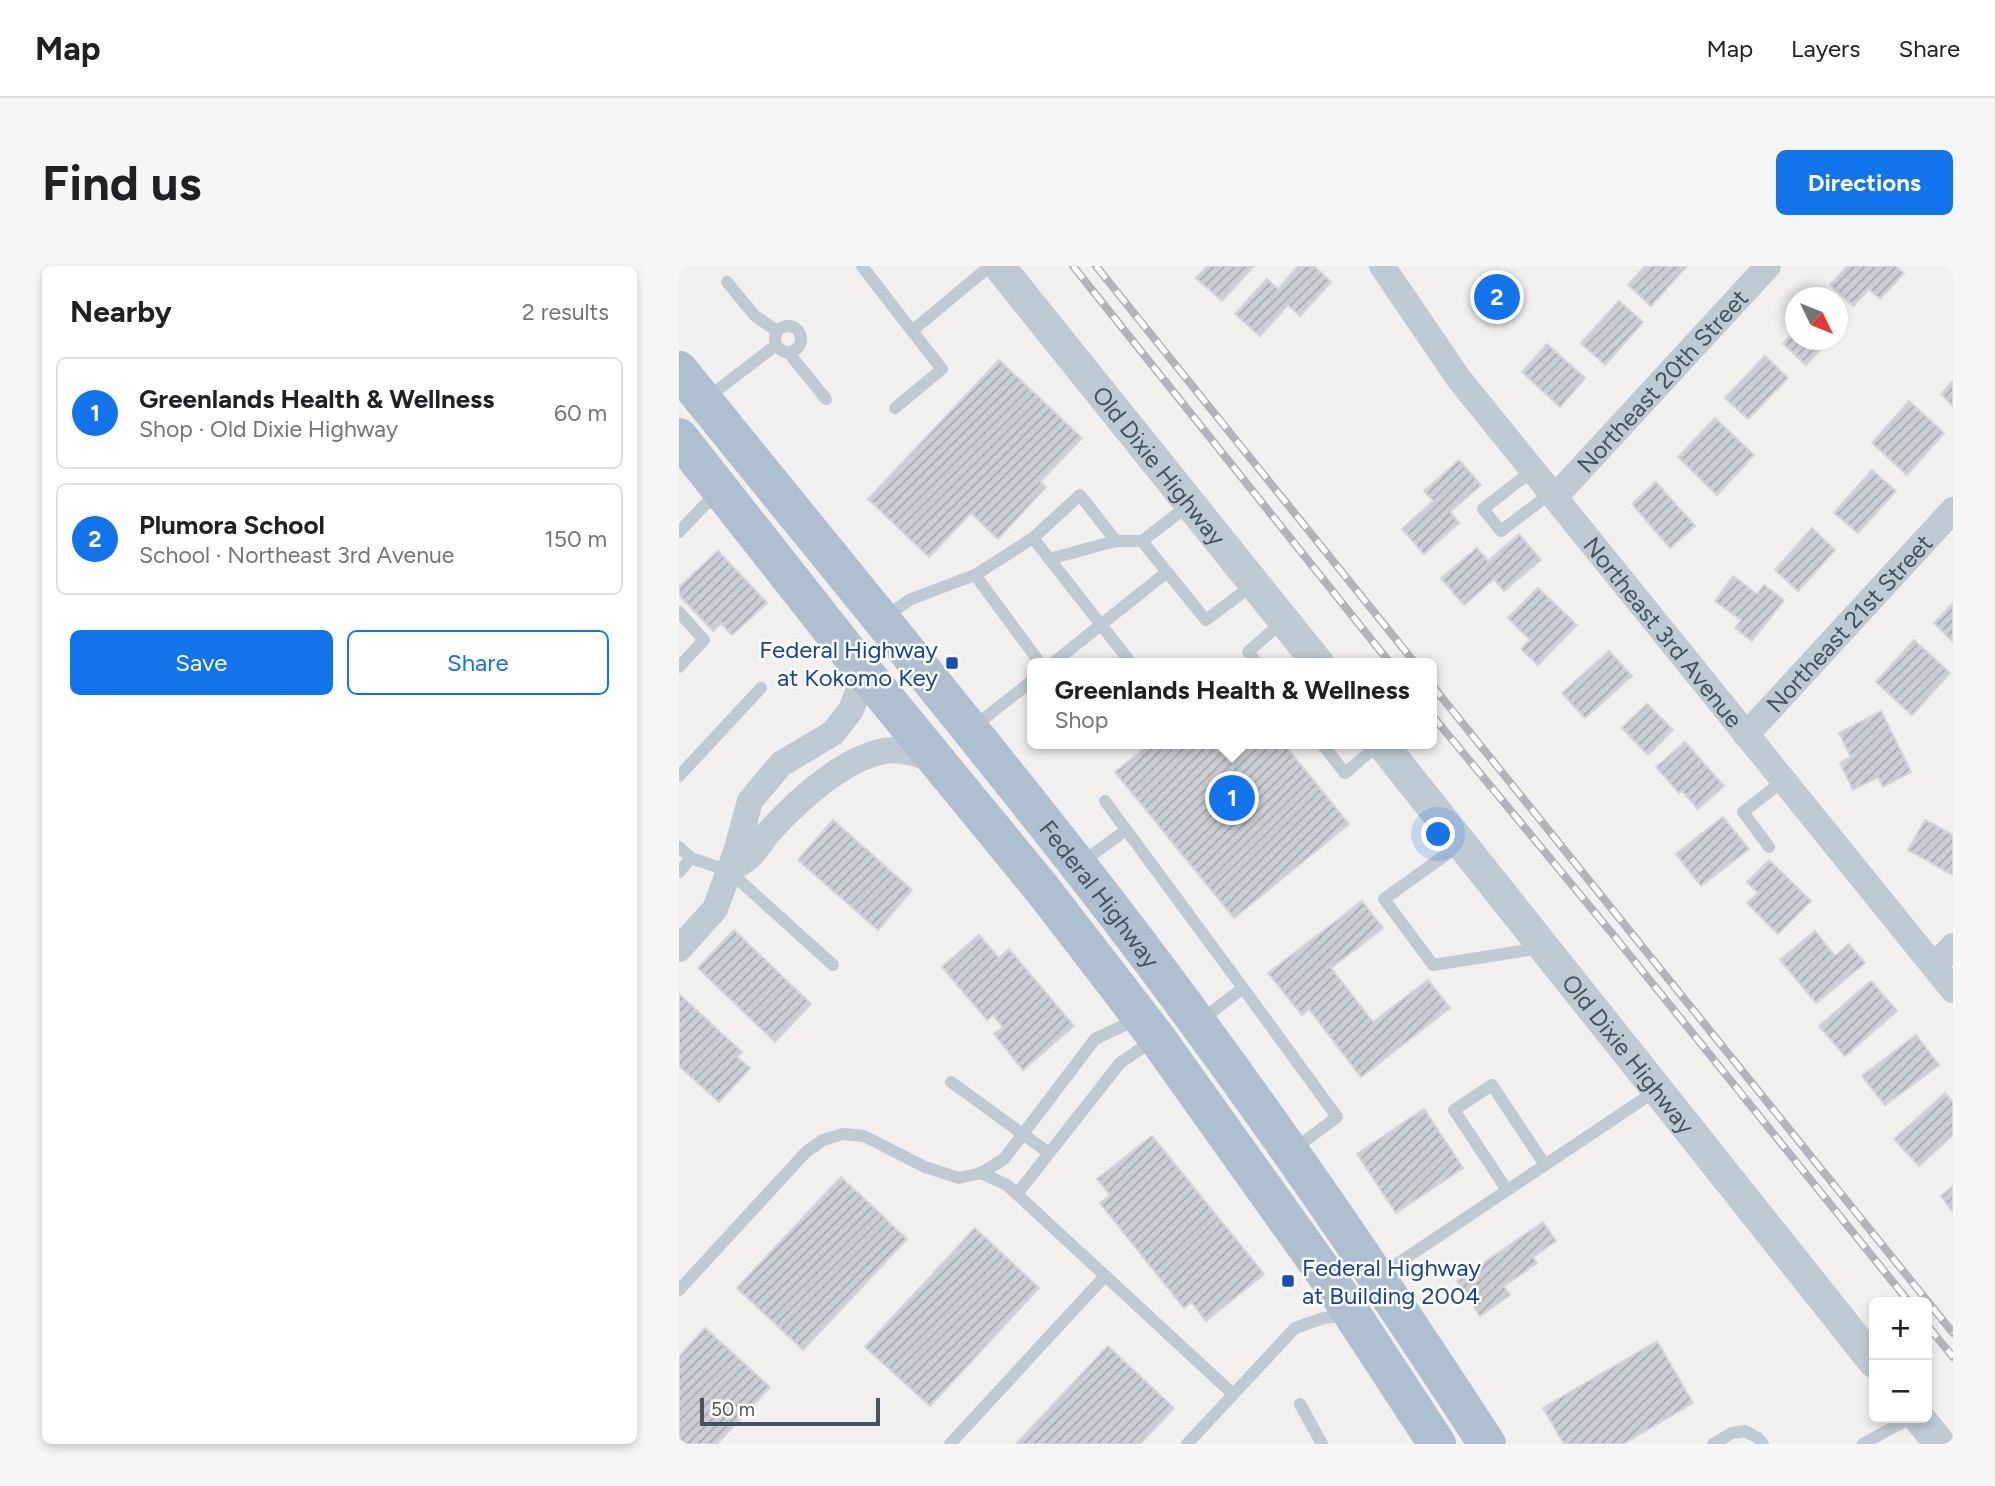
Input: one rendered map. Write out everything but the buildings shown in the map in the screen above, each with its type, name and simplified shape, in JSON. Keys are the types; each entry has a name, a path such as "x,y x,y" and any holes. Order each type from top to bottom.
{"main road":[{"name":"Federal Highway","path":"679,370 691,398 768,481 1078,865 1171,988 1289,1149 1378,1277 1487,1444"},
{"name":"Federal Highway","path":"680,440 1027,871 1149,1028 1257,1176 1437,1444"},
{"path":"680,440 698,441 718,447 768,481"},
{"path":"1027,871 1076,904 1126,966 1148,985 1171,988"},
{"path":"1149,1028 1187,1038 1252,1123 1289,1149"}],"street":[{"name":"Old Dixie Highway","path":"999,266 1314,658"},
{"name":"Northeast 3rd Avenue","path":"1382,266 1459,379 1783,781 1947,979"},
{"name":"Northeast 20th Street","path":"1553,495 1768,266"},
{"name":"Northeast 21st Street","path":"1746,735 1953,510"},
{"path":"679,949 715,909 750,801 781,764 833,733 851,710 865,673"},
{"name":"Old Dixie Highway","path":"1385,749 1872,1360"},
{"path":"729,871 751,855 797,805 829,778 856,761 880,751 896,750 935,759"},
{"path":"771,777 797,805"},
{"path":"1947,979 1953,946"},
{"path":"1923,1423 1940,1444"}],"lane":[{"path":"862,266 942,369 895,408"},
{"path":"912,331 991,266"},
{"path":"727,282 826,399"},
{"path":"691,398 780,343"},
{"path":"1533,470 1483,509 1501,531 1553,495"},
{"path":"679,532 720,488"},
{"path":"880,620 911,599 975,575 1033,538 1080,495 1116,541"},
{"path":"1049,559 1116,541 1142,541 1191,504"},
{"path":"1033,538 1127,658"},
{"path":"1142,541 1206,621 1254,584"},
{"path":"1059,658 1167,572"},
{"path":"975,575 1036,658"},
{"path":"679,612 704,640 679,667"},
{"path":"1253,658 1248,652 1284,620"},
{"path":"969,731 1027,685"},
{"path":"679,776 761,688"},
{"path":"1326,749 1345,773 1375,749"},
{"path":"1769,847 1744,812 1783,781"},
{"path":"1105,802 1338,1117 1289,1149"},
{"path":"1078,865 1126,830"},
{"path":"1461,844 1384,899 1433,965 1545,948"},
{"path":"679,847 691,858 729,871 833,965"},
{"path":"679,872 691,858"},
{"path":"1197,1023 1243,988"},
{"path":"679,1290 806,1152 823,1140 843,1134 864,1136 925,1167 959,1178 981,1173 1004,1159 1095,1039 1149,1028"},
{"path":"1017,1194 1149,1028"},
{"path":"951,1082 1049,1153"},
{"path":"1507,1190 1454,1110 1492,1085 1545,1165"},
{"path":"1378,1277 1657,1089"},
{"path":"981,1173 1007,1185 1233,1394"},
{"path":"950,1444 1105,1276"},
{"path":"1187,1444 1295,1328 1324,1318 1352,1315"},
{"path":"1300,1404 1322,1444"},
{"path":"1863,1444 1901,1423"},
{"path":"1713,1444 1732,1433 1745,1431 1763,1444"}],"railway":[{"path":"1073,266 1386,658"},
{"path":"1096,266 1411,658"},
{"path":"1437,691 1953,1333"},
{"path":"1437,721 1905,1297"},
{"path":"1932,1331 1953,1357"}],"place":[{"name":"Plumora School","path":"1497,297"},
{"name":"Federal Highway at Kokomo Key","path":"952,663"},
{"name":"Greenlands Health & Wellness","path":"1232,798"},
{"name":"Federal Highway at Building 2004","path":"1288,1281"}]}
